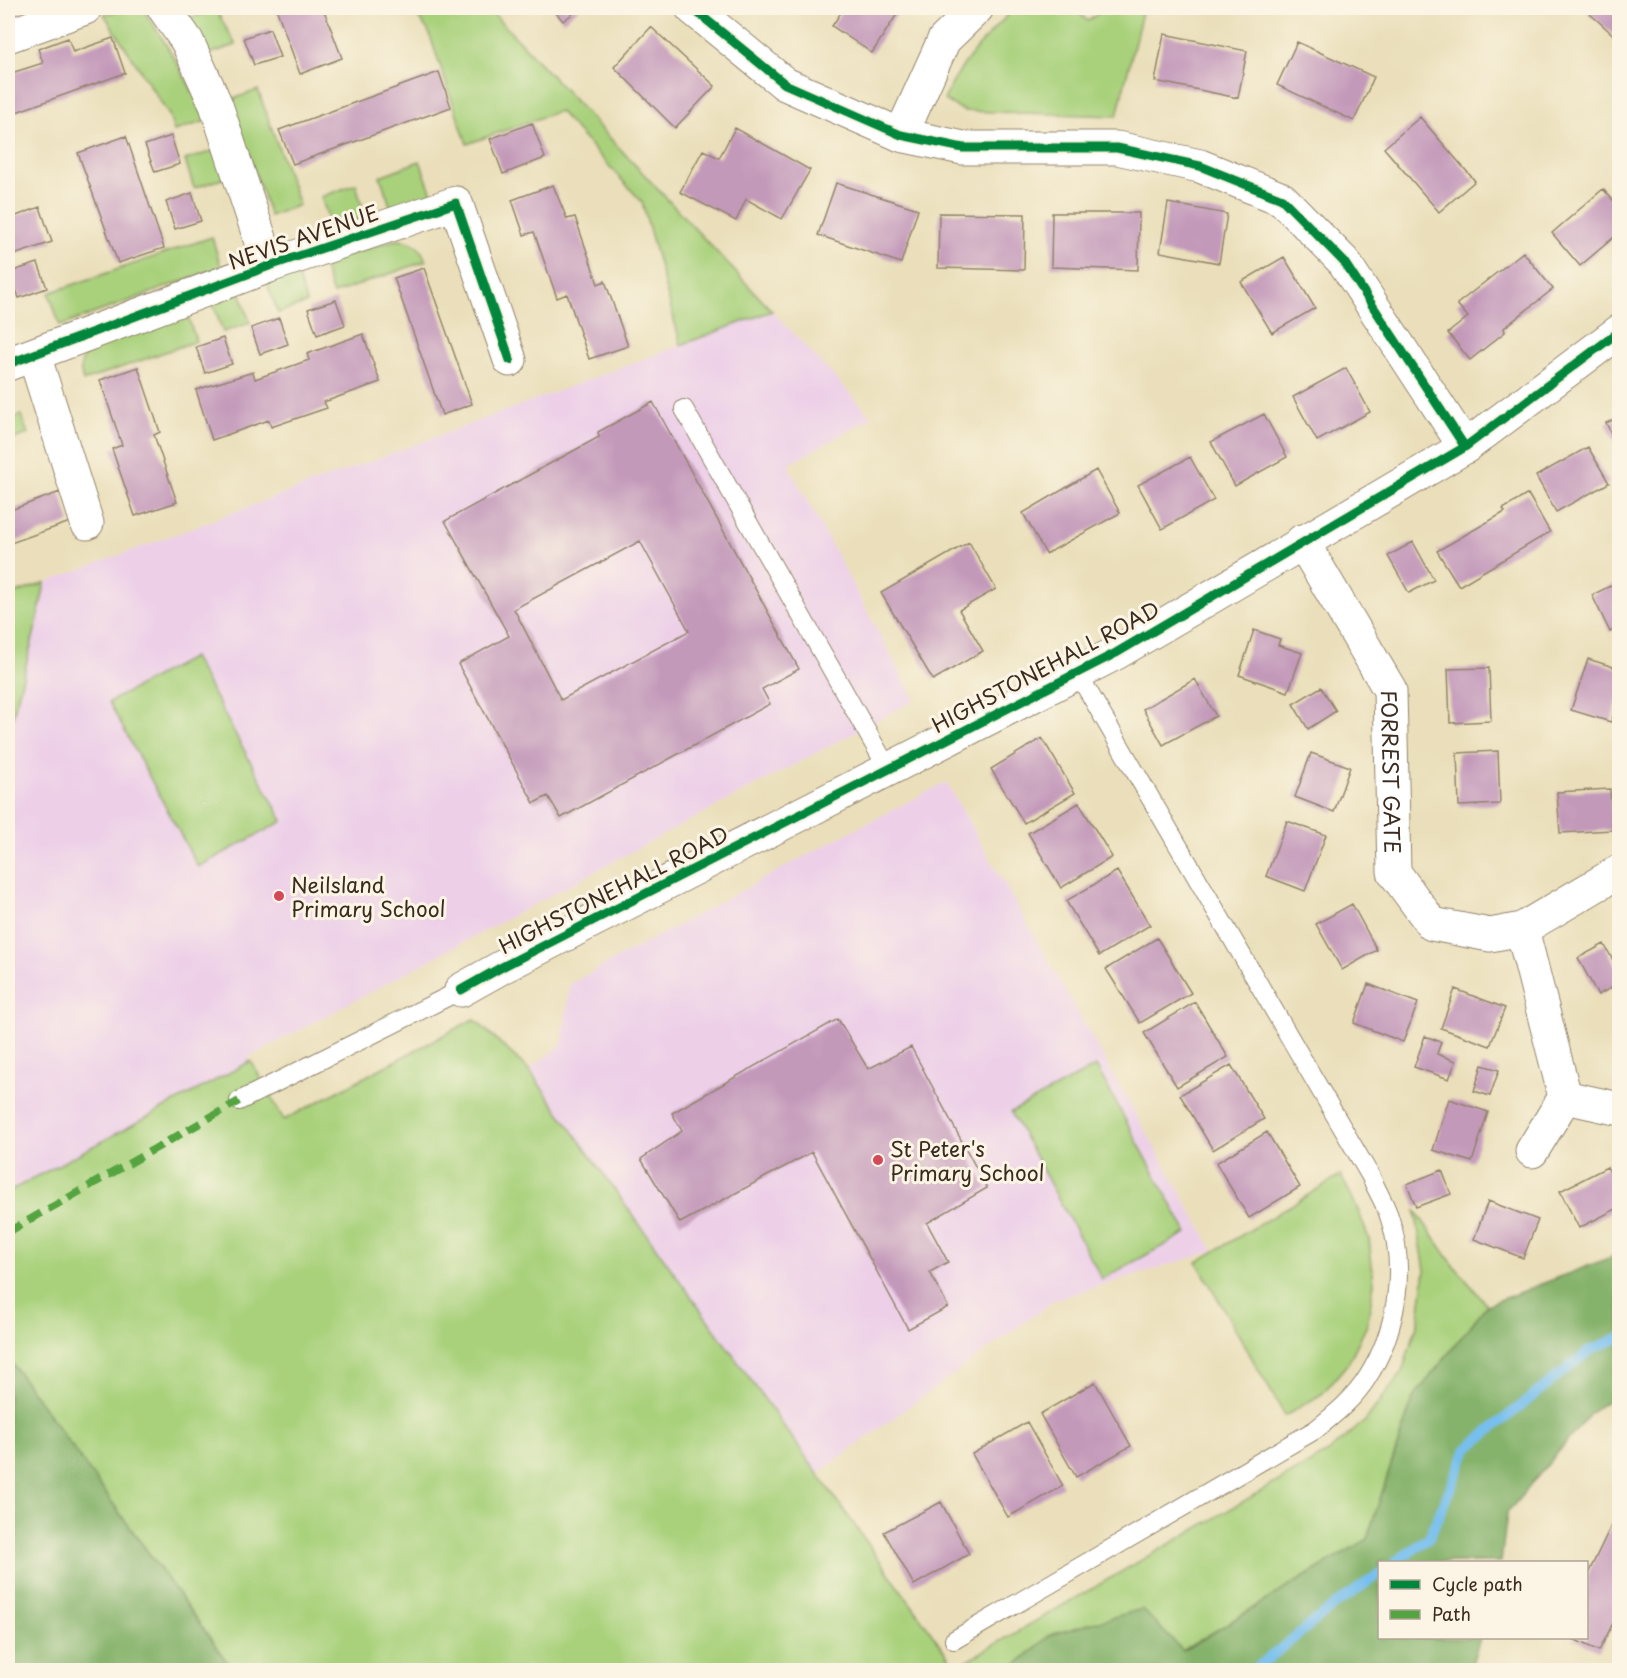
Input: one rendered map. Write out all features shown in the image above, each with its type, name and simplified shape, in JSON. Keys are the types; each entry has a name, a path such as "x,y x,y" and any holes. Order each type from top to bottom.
{"street":[{"path":"8,36 86,8"},
{"name":"NEVIS AVENUE","path":"164,8 187,41 216,105 269,266"},
{"path":"692,8 785,84 901,135 963,148 1117,148 1200,166 1282,199 1344,262 1466,447"},
{"path":"901,135 944,40 977,8"},
{"name":"NEVIS AVENUE","path":"87,523 21,359 269,266 456,203 510,360"},
{"name":"HIGHSTONEHALL ROAD","path":"461,990 1116,652 1466,447 1620,331"},
{"name":"FORREST GATE","path":"1302,541 1390,690 1394,872 1432,924 1490,935 1522,929 1620,871"},
{"path":"1522,929 1565,1097 1532,1151"},
{"path":"1565,1097 1615,1108"}],"lane":[{"path":"684,409 888,769"},
{"path":"954,1640 1315,1430 1344,1406 1366,1380 1384,1348 1396,1305 1398,1262 1390,1219 1371,1177 1077,672"},
{"name":"HIGHSTONEHALL ROAD","path":"238,1101 461,990"}],"shaded area":[{"name":"Neilsland Primary School","path":"772,311 872,417 788,465 915,700 249,1057 251,1061 8,1192 8,735 45,583"},
{"name":"St Peter's Primary School","path":"946,782 1214,1251 1056,1299 817,1474 529,1070 562,1044 570,984"}],"green space":[{"path":"142,8 169,50 206,121 174,131 169,115 104,14"},
{"path":"410,8 488,8 772,311 681,345 642,202 559,111 467,144 428,30"},
{"path":"1015,8 1073,8 1088,21 1105,8 1143,8 1117,116 964,111 944,100 966,61"},
{"path":"216,10 236,45 209,54 189,18"},
{"path":"258,90 299,205 270,216 230,100"},
{"path":"216,150 225,178 194,188 185,160"},
{"path":"420,161 432,194 391,208 380,176"},
{"path":"356,184 365,217 332,229 321,197"},
{"path":"212,237 221,267 60,326 49,293"},
{"path":"395,240 415,244 426,261 333,294 322,263"},
{"path":"296,271 307,303 278,313 266,281"},
{"path":"240,291 250,323 223,332 212,301"},
{"path":"186,311 196,341 83,381 81,365 87,350"},
{"path":"21,415 28,434 8,441 8,419"},
{"path":"45,583 36,626 8,735 8,596"},
{"path":"193,657 283,821 198,867 109,702"},
{"path":"474,1019 529,1070 956,1667 1324,1455 1365,1421 1402,1372 1419,1319 1425,1270 1415,1210 1452,1263 1487,1305 1413,1398 1367,1539 1182,1651 1050,1635 1010,1670 233,1670 8,1358 8,1192 251,1061 284,1120"},
{"path":"1096,1066 1187,1233 1102,1279 1011,1112"},
{"path":"1341,1175 1369,1239 1374,1283 1367,1325 1348,1363 1322,1394 1285,1416 1197,1262"},
{"path":"1619,1254 1619,1392 1590,1414 1507,1513 1501,1561 1378,1561 1378,1639 1480,1639 1470,1670 1010,1670 1050,1635 1142,1609 1183,1651 1367,1539 1413,1398 1487,1305"},
{"path":"8,1358 233,1670 8,1670"}],"building":[{"path":"276,8 323,8 342,58 300,74"},
{"path":"552,8 580,8 563,21"},
{"path":"844,8 901,8 872,53 832,26"},
{"path":"1583,8 1620,8 1620,41 1597,20"},
{"path":"651,27 715,86 675,128 614,67"},
{"path":"270,29 280,57 254,65 244,38"},
{"path":"1164,34 1247,51 1238,98 1155,81"},
{"path":"68,38 73,52 113,38 125,73 8,115 8,74 43,63 38,49"},
{"path":"1297,42 1374,77 1354,121 1277,85"},
{"path":"439,72 451,107 293,164 279,130"},
{"path":"1420,117 1475,181 1439,212 1384,148"},
{"path":"532,123 545,158 503,174 490,139"},
{"path":"735,128 810,170 782,219 746,199 736,221 680,192 703,150 719,158"},
{"path":"126,136 164,248 118,263 78,153"},
{"path":"171,136 180,164 155,172 145,145"},
{"path":"836,183 918,209 901,263 818,235"},
{"path":"553,185 567,219 575,217 598,284 605,281 628,346 589,359 567,294 557,298 534,232 524,235 512,200"},
{"path":"1603,189 1620,208 1620,232 1580,266 1552,233"},
{"path":"192,193 201,221 175,229 166,202"},
{"path":"1168,203 1227,214 1219,263 1160,252"},
{"path":"40,207 52,242 8,257 8,219"},
{"path":"939,213 1025,214 1024,270 938,268"},
{"path":"1052,213 1139,213 1138,270 1051,267"},
{"path":"1523,252 1553,289 1504,328 1505,332 1470,360 1448,333 1468,317 1457,304"},
{"path":"1284,257 1315,308 1272,333 1241,282"},
{"path":"38,263 47,288 19,298 10,272"},
{"path":"424,268 472,404 442,415 394,278"},
{"path":"336,300 345,325 317,335 308,309"},
{"path":"279,318 288,344 260,354 251,328"},
{"path":"363,334 380,382 324,402 327,408 271,427 269,420 212,440 196,390 253,372 255,379 309,360 307,354"},
{"path":"223,338 232,364 205,373 196,347"},
{"path":"138,367 160,432 154,435 177,502 135,516 112,449 122,445 100,380"},
{"path":"1346,368 1370,412 1317,441 1293,397"},
{"path":"653,402 799,669 762,689 770,704 561,818 548,796 534,803 458,664 509,636 445,521 599,437 598,432","holes":["640,541 689,631 561,700 514,609"]},
{"path":"1264,414 1287,457 1235,486 1211,442"},
{"path":"1620,417 1620,451 1606,423"},
{"path":"1588,447 1609,483 1556,512 1536,476"},
{"path":"1190,457 1214,500 1162,529 1138,485"},
{"path":"1096,470 1120,513 1046,554 1023,513"},
{"path":"60,492 70,522 8,544 8,511"},
{"path":"1528,494 1550,532 1459,586 1437,551 1505,512 1503,509"},
{"path":"969,542 996,589 959,610 983,651 933,680 881,593"},
{"path":"1413,542 1434,580 1409,593 1388,556"},
{"path":"1620,581 1620,627 1610,632 1592,595"},
{"path":"1254,630 1280,639 1278,645 1302,653 1288,692 1239,675"},
{"path":"1588,659 1620,669 1620,694 1611,722 1571,710"},
{"path":"1489,668 1491,721 1450,723 1448,669"},
{"path":"1195,679 1216,716 1163,745 1143,709"},
{"path":"1321,687 1336,711 1308,729 1293,704"},
{"path":"1042,738 1075,793 1024,823 991,769"},
{"path":"1498,751 1500,804 1459,806 1457,753"},
{"path":"1311,753 1350,767 1334,812 1295,797"},
{"path":"1610,789 1612,830 1560,833 1557,792"},
{"path":"1079,803 1112,857 1061,888 1028,833"},
{"path":"1287,821 1326,835 1305,891 1266,876"},
{"path":"1117,871 1150,925 1099,956 1066,901"},
{"path":"1352,904 1377,950 1342,970 1316,924"},
{"path":"1157,938 1191,993 1140,1023 1106,969"},
{"path":"1604,944 1620,973 1620,983 1598,995 1578,958"},
{"path":"1368,984 1418,1003 1403,1042 1354,1023"},
{"path":"1455,989 1505,1008 1490,1046 1441,1028"},
{"path":"1195,1002 1228,1057 1177,1087 1144,1033"},
{"path":"838,1019 868,1069 911,1047 987,1188 927,1223 948,1262 930,1272 948,1307 908,1329 812,1152 680,1223 641,1159 682,1131 672,1113"},
{"path":"1425,1036 1441,1042 1437,1054 1456,1061 1449,1079 1414,1067"},
{"path":"1231,1065 1264,1119 1213,1150 1180,1095"},
{"path":"1482,1065 1499,1070 1490,1096 1474,1091"},
{"path":"1449,1099 1488,1112 1472,1162 1433,1150"},
{"path":"1267,1132 1300,1187 1249,1218 1216,1163"},
{"path":"1607,1167 1620,1190 1620,1207 1579,1228 1560,1191"},
{"path":"1442,1170 1451,1194 1416,1207 1407,1184"},
{"path":"1488,1201 1538,1220 1523,1258 1474,1239"},
{"path":"1095,1382 1131,1446 1076,1477 1040,1414"},
{"path":"1027,1422 1063,1486 1008,1517 972,1454"},
{"path":"941,1502 969,1554 914,1585 884,1532"},
{"path":"1620,1507 1620,1609 1599,1651 1573,1639 1588,1639 1588,1574"}],"waterway":[{"path":"1396,1561 1429,1538 1467,1449 1589,1351 1620,1337"},
{"path":"1254,1670 1331,1608 1378,1574"}],"marked path":[{"path":"8,1232 239,1101"}],"cycle path":[{"path":"692,8 785,84 901,135 963,148 1117,148 1200,166 1282,199 1344,262 1465,447"},
{"path":"8,364 269,266 456,203 510,360"},
{"path":"461,990 1116,653 1465,447 1620,331"}],"place":[{"name":"Neilsland Primary School","path":"279,896"},
{"name":"St Peter's Primary School","path":"878,1160"}]}
